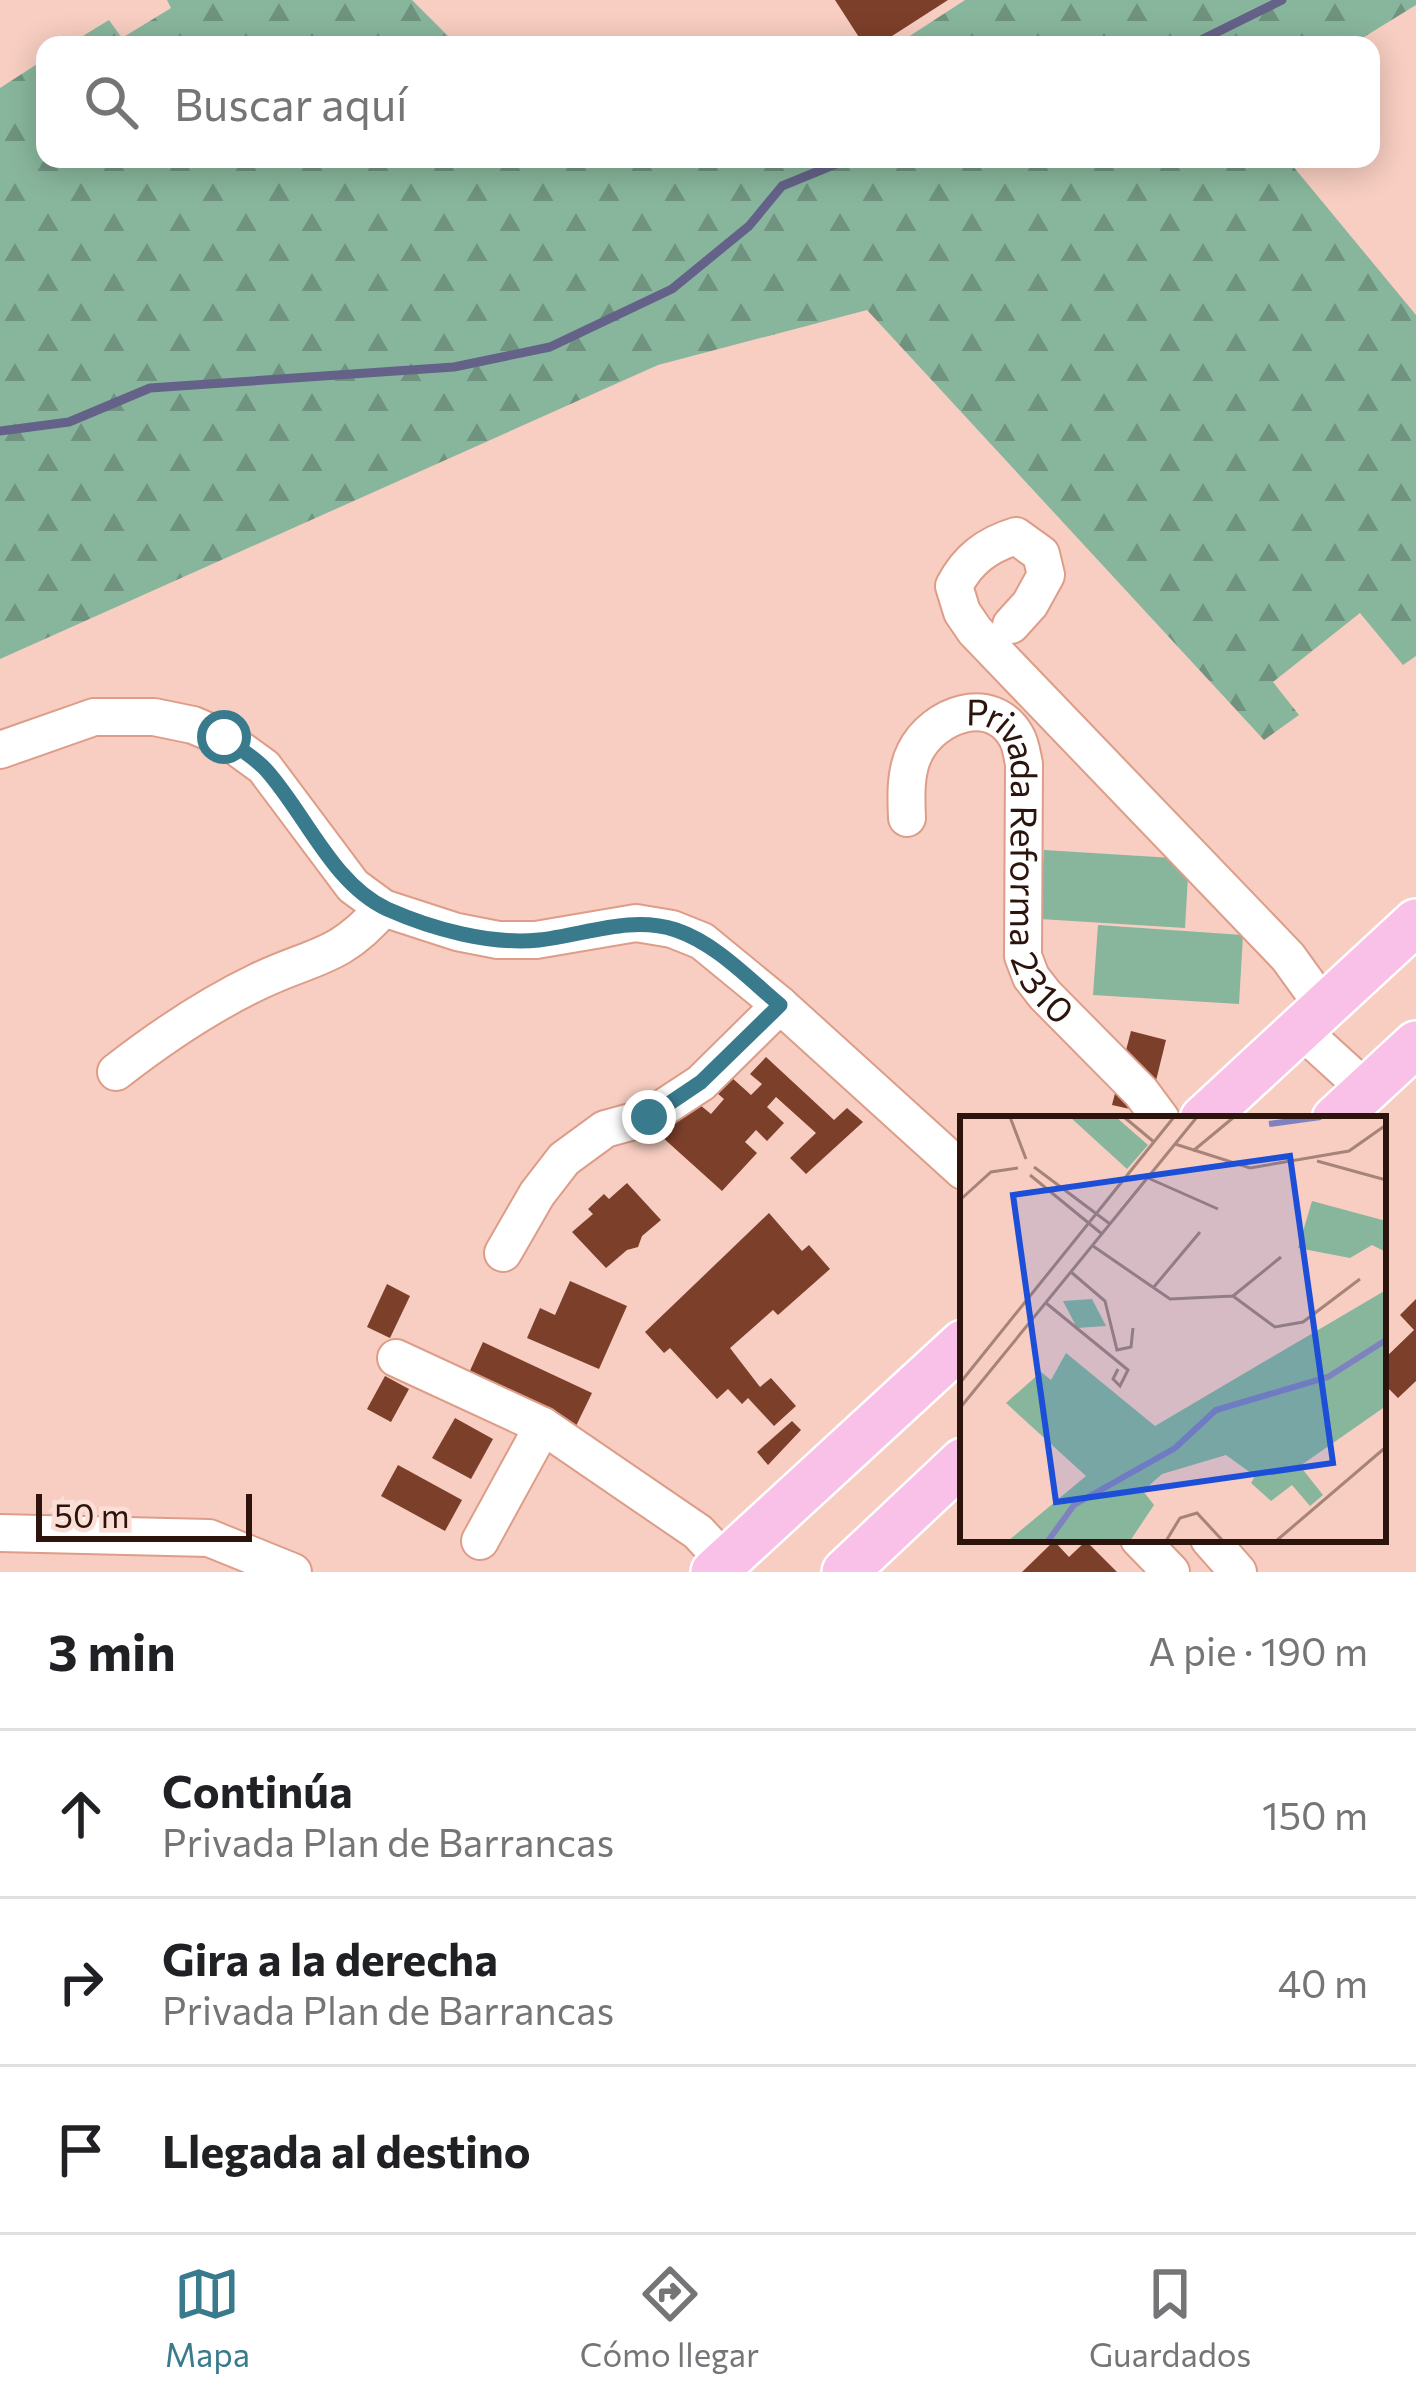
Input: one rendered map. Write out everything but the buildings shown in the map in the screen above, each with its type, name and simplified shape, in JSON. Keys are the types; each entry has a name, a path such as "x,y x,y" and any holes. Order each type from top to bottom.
{"main road":[{"path":"1206,1116 1416,922"},
{"path":"1351,1104 1416,1044"},
{"path":"720,1566 959,1355"},
{"path":"845,1572 960,1464"}],"street":[{"path":"1011,625 1040,590 1046,575 1041,554 1016,536 994,543 965,566 954,586 962,612 1288,958 1351,1104"},
{"name":"Privada Reforma 2310","path":"907,818 906,791 914,754 931,728 956,713 986,713 1006,723 1018,738 1024,764 1021,934 1031,977 1159,1116"},
{"path":"0,750 94,717 154,717 224,737 264,767 352,886 383,908 498,940 536,940 635,923 672,929 702,941 960,1168"},
{"path":"116,1072 182,1021 262,979 338,949 383,908"},
{"path":"502,1253 564,1159 605,1129 649,1117 701,1082 780,1005"},
{"path":"396,1358 543,1426 698,1532 720,1566"},
{"path":"480,1541 543,1426"},
{"path":"0,1533 209,1538 293,1572"},
{"path":"1142,1542 1171,1572"},
{"path":"1212,1542 1238,1572"}],"green space":[{"path":"167,0 412,0 448,36 125,36 171,8"},
{"path":"965,0 1416,0 1416,5 1366,36 910,36"},
{"path":"109,20 121,36 83,36"},
{"path":"36,65 36,168 1294,168 1416,315 1416,656 1403,665 1360,613 1273,682 1299,715 1264,740 867,310 658,365 0,659 0,88"},
{"path":"1044,850 1189,859 1185,928 1040,919"},
{"path":"1098,925 1243,935 1239,1004 1093,995"}],"waterway":[{"path":"1209,36 1282,0"},
{"path":"0,431 69,422 150,388 454,367 550,347 672,289 749,226 782,186 826,168"}],"route":[{"path":"224,737 264,767 352,886 383,908 498,940 536,940 635,923 672,929 702,941 780,1005 701,1082 649,1117"}]}
